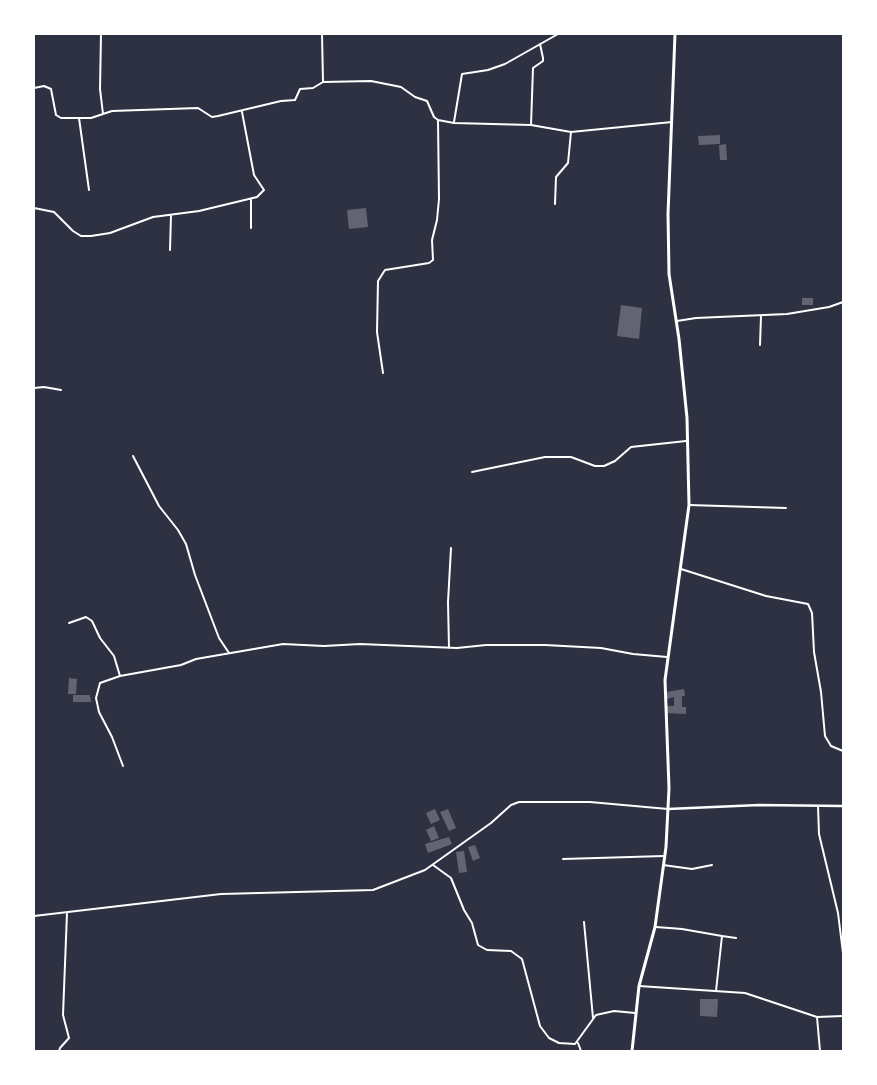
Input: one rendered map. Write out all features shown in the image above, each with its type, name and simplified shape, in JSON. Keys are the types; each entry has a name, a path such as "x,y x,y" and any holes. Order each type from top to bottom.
{"main road":[{"path":"632,1051 639,986 655,927 664,856 668,809 664,702 667,657 679,568 687,530 689,505 688,441 676,321 669,274 668,214 675,34"}],"street":[{"path":"101,34 100,89 103,114"},
{"path":"322,34 324,82"},
{"path":"454,123 459,77 462,74 498,66 558,34"},
{"path":"531,125 533,68 543,58 540,43"},
{"path":"34,88 44,86 51,89 58,118 91,118 103,114 142,110 198,108 212,117 242,112 259,105 295,100 300,89 314,88 324,82 371,81 394,84 415,97 427,101 434,117 438,120 454,123 531,125 571,132 673,122"},
{"path":"34,208 54,212 73,232 81,236 91,236 110,233 153,217 251,199 262,194 264,190 254,175 242,112"},
{"path":"78,118 89,190"},
{"path":"383,373 378,332 378,281 386,270 415,264 426,264 433,260 432,240 437,220 439,199 438,120"},
{"path":"555,204 556,177 568,163 571,132"},
{"path":"251,199 251,228"},
{"path":"170,250 171,215"},
{"path":"676,321 696,318 761,316 819,309 843,302"},
{"path":"760,345 761,316"},
{"path":"34,388 44,387 61,390"},
{"path":"472,472 545,457 571,457 595,466 604,466 615,461 631,447 688,441"},
{"path":"133,456 159,506 178,530 186,544 194,575 219,638 229,654"},
{"path":"689,505 786,508"},
{"path":"449,648 448,602 452,548"},
{"path":"679,568 766,596 808,604 812,613 814,652 821,692 825,736 830,746 843,751"},
{"path":"69,623 86,617 92,621 100,638 114,656 120,676"},
{"path":"123,766 112,737 99,712 96,698 100,683 120,676 229,654 283,644 449,648 497,645 594,647 667,657"},
{"path":"34,916 221,894 367,891 410,877 433,865 516,802 590,802 668,809 707,806 843,806"},
{"path":"818,806 819,834 836,906 843,953"},
{"path":"563,859 664,856"},
{"path":"433,865 451,878 464,910 472,923 478,945 487,950 516,953 522,958 538,1022 544,1033 553,1041 559,1043 578,1043"},
{"path":"663,865 692,869 712,865"},
{"path":"59,1051 69,1038 64,1018 67,913"},
{"path":"584,922 593,1018"},
{"path":"655,927 682,929 736,938"},
{"path":"716,991 722,936"},
{"path":"639,986 754,995 817,1017 843,1016"},
{"path":"578,1043 593,1018 606,1012 636,1013"},
{"path":"817,1017 820,1051"},
{"path":"578,1043 581,1051"}],"building":[{"path":"720,135 720,144 699,145 698,136"},
{"path":"726,144 727,160 720,160 719,145"},
{"path":"366,208 368,227 349,229 347,210"},
{"path":"802,298 813,298 813,305 802,305"},
{"path":"621,305 642,308 639,339 617,336"},
{"path":"69,678 77,679 76,694 68,694"},
{"path":"684,689 685,696 682,696 682,707 686,707 686,714 665,713 666,706 674,706 674,697 667,699 666,692"},
{"path":"73,695 90,695 91,702 73,702"},
{"path":"435,809 440,820 431,824 426,813"},
{"path":"448,809 456,828 449,831 440,812"},
{"path":"434,826 439,838 431,841 426,830"},
{"path":"449,837 452,844 428,853 425,844"},
{"path":"475,845 480,858 473,861 468,847"},
{"path":"464,851 467,872 459,873 456,852"},
{"path":"700,999 718,999 717,1017 700,1016"}]}
